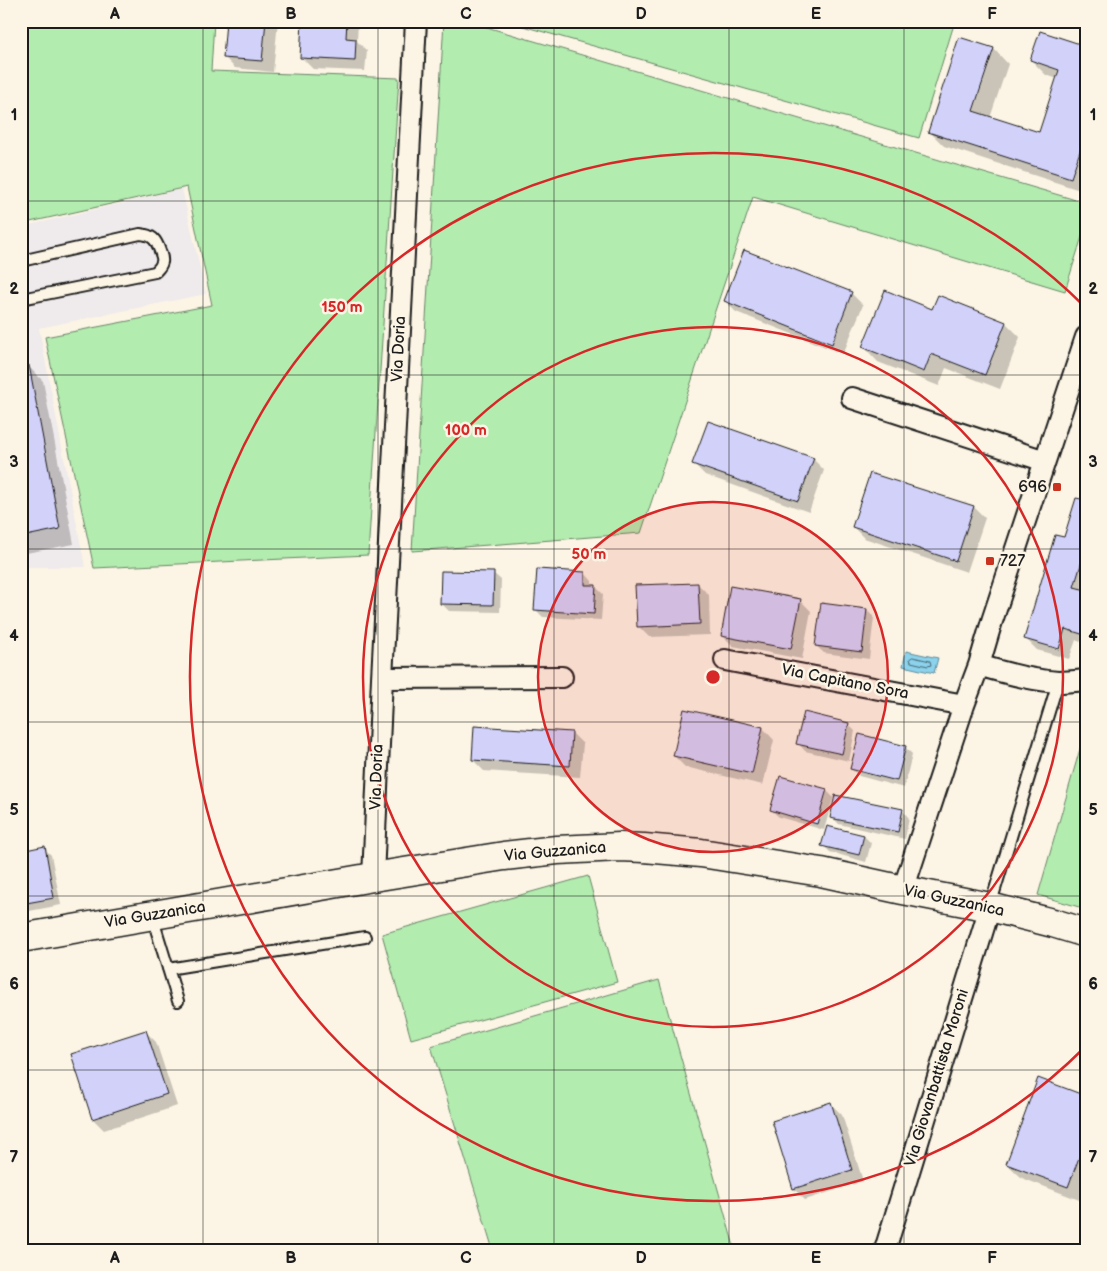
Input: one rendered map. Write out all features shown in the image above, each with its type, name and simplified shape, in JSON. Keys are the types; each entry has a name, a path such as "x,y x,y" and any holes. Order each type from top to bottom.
{"street":[{"name":"Via Doria","path":"373,877 416,21"},
{"path":"903,890 1086,337"},
{"path":"852,398 1045,461"},
{"name":"Via Capitano Sora","path":"725,660 964,705"},
{"path":"979,665 993,670 1058,682 1086,680"},
{"path":"382,678 562,677"},
{"name":"Via Guzzanica","path":"21,938 373,877 577,848 644,848 760,861 990,907 1086,933"},
{"name":"Via Giovanbattista Moroni","path":"885,1250 990,907"}],"lane":[{"path":"21,261 147,234 154,238 158,244 162,261 160,268 154,272 21,299"},
{"path":"990,907 1058,682"},
{"path":"152,915 178,1001"},
{"path":"168,969 365,936"}],"shaded area":[{"path":"182,189 206,294 39,328 85,567 21,567 21,227"}],"green space":[{"path":"21,21 214,21 211,71 399,78 368,555 94,568 45,337 212,305 187,187 21,224"},
{"path":"444,21 466,21 1086,203 1086,224 1065,291 753,197 641,533 412,551"},
{"path":"505,21 955,21 919,138"},
{"path":"1086,728 1086,909 1038,895"},
{"path":"588,876 617,982 411,1039 382,934"},
{"path":"659,980 735,1250 493,1250 431,1046"}],"water":[{"path":"906,651 938,658 934,673 903,666"}],"building":[{"path":"226,21 266,21 262,61 223,58"},
{"path":"302,21 347,21 346,38 356,39 355,61 300,58"},
{"path":"1040,31 1086,46 1086,133 1071,178 928,132 959,37 994,48 973,111 1039,132 1059,70 1030,60"},
{"path":"744,250 852,292 832,344 724,301"},
{"path":"885,290 932,309 938,295 1006,322 985,375 931,354 924,372 862,347"},
{"path":"29,365 60,529 21,537 21,367"},
{"path":"708,421 814,458 798,501 692,464"},
{"path":"870,473 974,506 956,561 852,527"},
{"path":"1076,498 1086,500 1086,548 1074,587 1086,590 1086,633 1085,635 1065,629 1059,649 1024,639 1055,535 1064,537"},
{"path":"537,569 585,572 585,585 596,585 594,614 534,610"},
{"path":"441,571 494,572 493,605 440,604"},
{"path":"698,583 700,624 637,627 635,585"},
{"path":"730,586 801,599 791,649 721,636"},
{"path":"821,603 867,609 862,652 815,646"},
{"path":"684,709 763,727 752,774 673,756"},
{"path":"804,712 849,723 842,754 796,744"},
{"path":"474,726 572,732 570,766 472,760"},
{"path":"859,734 906,746 897,781 850,769"},
{"path":"780,776 827,789 817,824 770,810"},
{"path":"835,795 903,809 898,832 830,818"},
{"path":"827,826 864,835 859,855 821,846"},
{"path":"45,846 54,898 21,904 21,851"},
{"path":"146,1030 167,1094 92,1119 71,1054"},
{"path":"1038,1078 1086,1096 1086,1139 1068,1187 1006,1164"},
{"path":"831,1102 852,1170 793,1189 772,1121"}],"place":[{"name":"696","path":"1057,487"},
{"name":"727","path":"990,561"}]}
